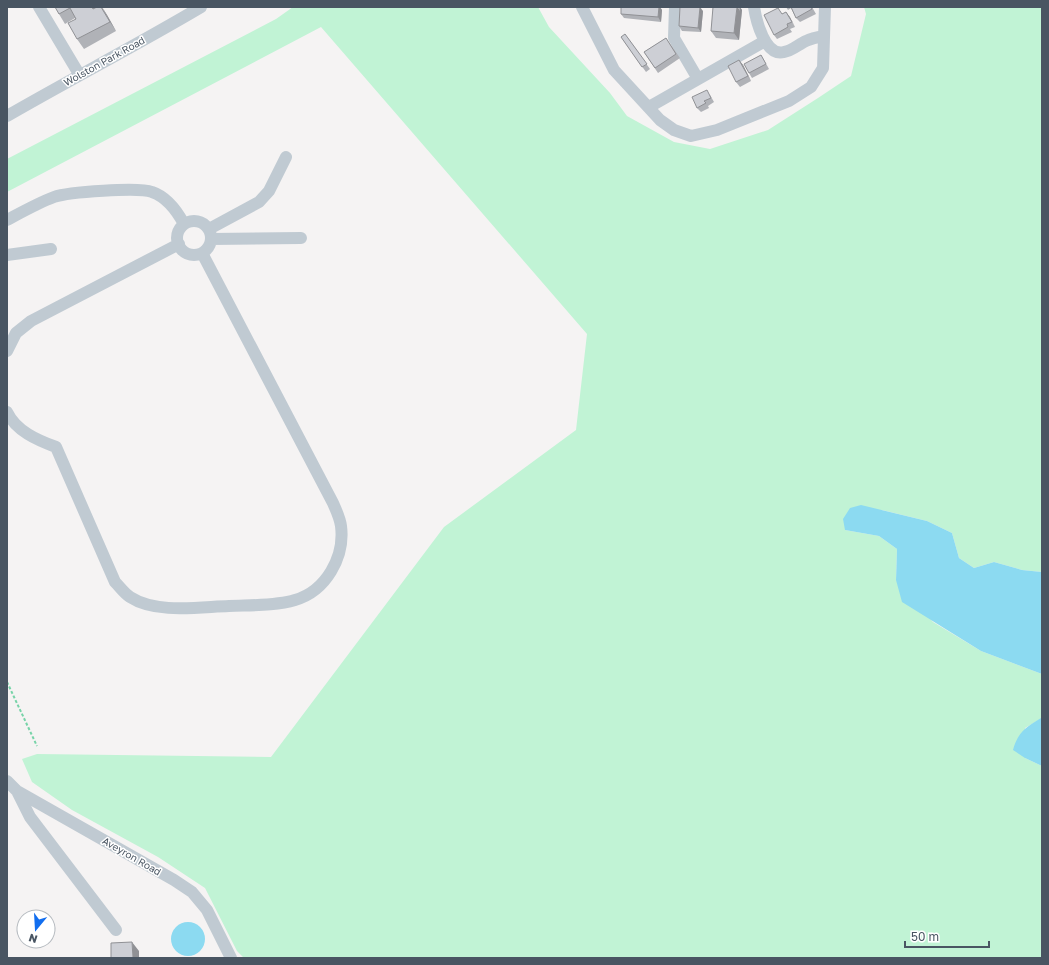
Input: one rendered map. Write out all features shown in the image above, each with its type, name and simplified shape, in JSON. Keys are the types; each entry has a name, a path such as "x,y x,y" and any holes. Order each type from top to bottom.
{"street":[{"path":"39,7 79,74"},
{"name":"Wolston Park Road","path":"7,116 79,74 201,7"},
{"path":"582,7 614,70 660,120 674,130 691,136 717,130 789,101 811,87 823,68 825,7"},
{"path":"675,7 674,38 698,79"},
{"path":"754,7 756,19 764,41 780,53 785,52 807,40 824,36"},
{"path":"649,107 764,41"},
{"path":"210,234 260,202 268,191 286,157"},
{"path":"7,220 56,196 87,192 128,190 152,192 169,203 178,212 184,224"},
{"path":"195,220 205,224 210,234 210,245 202,253 186,253 178,244 178,233 184,224 195,220"},
{"path":"210,234 301,238"},
{"path":"7,351 16,333 31,321 178,244"},
{"path":"7,255 51,248"},
{"path":"7,412 16,424 35,439 56,447 115,582 129,597 144,604 158,608 185,608 283,603 307,596 329,576 338,559 341,545 341,526 334,503 202,253"},
{"name":"Aveyron Road","path":"7,781 17,791 174,880 192,892 207,910 230,958"},
{"path":"17,791 30,817 116,930"}],"path":[{"path":"7,682 38,746"}],"green space":[{"path":"293,7 538,7 549,27 610,93 627,116 674,142 710,149 768,130 851,76 866,14 864,7 1042,7 1042,572 1022,570 994,562 974,568 959,558 952,533 927,521 882,510 845,530 879,536 897,549 896,579 933,622 981,651 1042,674 1042,718 1025,728 1025,758 1042,766 1042,958 244,958 237,951 205,888 158,857 72,810 32,782 22,759 37,754 271,757 444,527 576,430 587,334 321,27 7,192 7,159 276,19"}],"water":[{"path":"861,505 927,521 952,533 959,558 974,568 994,562 1022,570 1042,572 1042,674 981,651 902,602 896,580 897,549 879,536 845,530 843,519 850,508"},
{"path":"1041,718 1042,766 1025,758 1013,750 1020,734 1031,724"},
{"path":"185,922 191,922 195,923 202,929 205,939 204,946 198,953 191,956 185,956 181,955 174,949 171,942 171,936 172,932 178,925"}],"building":[{"path":"55,7 92,7 93,9 101,7 110,22 77,39 68,23 76,19 70,8 59,14"},
{"path":"621,7 659,7 658,17 621,14"},
{"path":"680,7 700,7 698,28 679,26"},
{"path":"713,7 737,7 734,33 711,31"},
{"path":"791,7 811,7 812,9 796,18"},
{"path":"778,8 782,14 786,12 792,22 787,24 788,27 774,35 764,15"},
{"path":"625,34 647,64 642,67 621,37"},
{"path":"666,38 676,54 655,68 644,52"},
{"path":"761,55 766,64 749,73 744,64"},
{"path":"739,60 748,76 736,82 728,66"},
{"path":"707,90 711,98 704,101 706,103 697,108 692,97"},
{"path":"132,942 133,958 111,958 111,943"}]}
